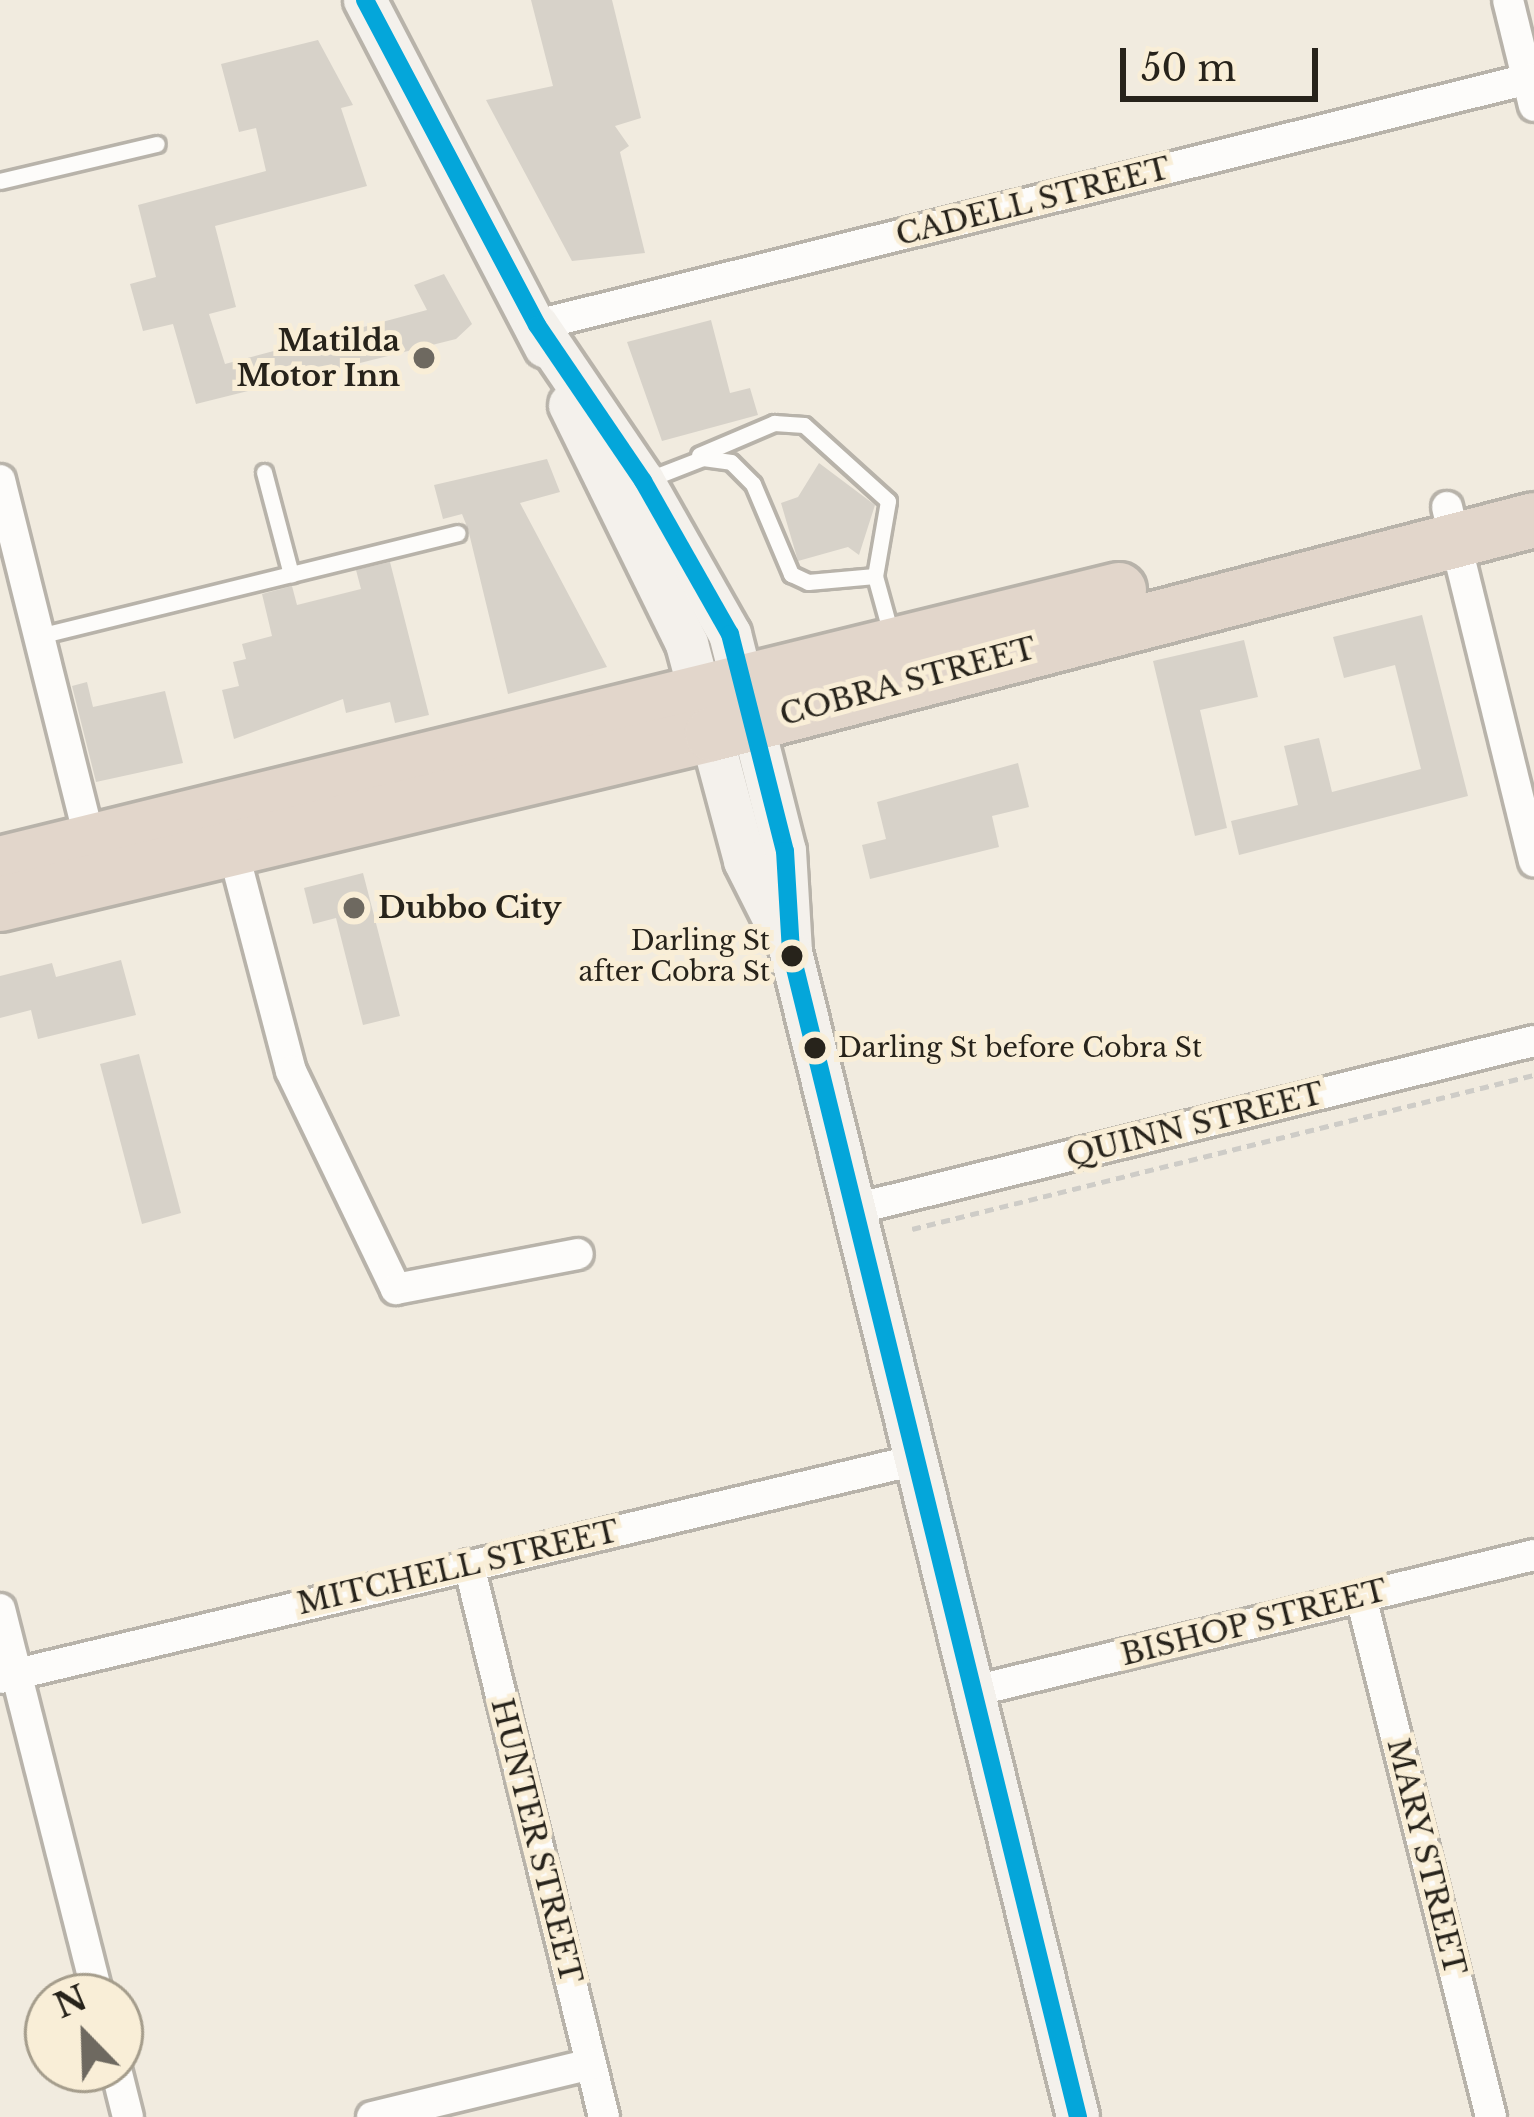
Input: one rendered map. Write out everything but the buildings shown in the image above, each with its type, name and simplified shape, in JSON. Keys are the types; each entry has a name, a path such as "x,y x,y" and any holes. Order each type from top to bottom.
{"highway":[{"name":"COBRA STREET","path":"0,904 95,862 1451,524 1534,483"},
{"name":"COBRA STREET","path":"727,707 893,643 1451,524 1534,520"},
{"name":"COBRA STREET","path":"0,865 95,862"}],"street":[{"path":"365,0 537,325 612,507 727,707"},
{"path":"1518,14 1532,98"},
{"name":"CADELL STREET","path":"537,325 1532,98"},
{"path":"537,325 662,473 730,634 727,707 745,861 791,952 1078,2117"},
{"path":"0,480 95,862"},
{"path":"1451,524 1534,861"},
{"path":"227,830 291,1071 395,1289 578,1254"},
{"name":"QUINN STREET","path":"855,1209 1534,1041"},
{"name":"MITCHELL STREET","path":"8,1676 916,1460"},
{"name":"BISHOP STREET","path":"974,1691 1534,1555"},
{"name":"HUNTER STREET","path":"469,1565 604,2117"},
{"name":"MARY STREET","path":"1361,1597 1491,2117"},
{"path":"0,1609 8,1676 91,1973"},
{"path":"372,2117 591,2064"}],"lane":[{"path":"0,181 157,144"},
{"path":"670,610 628,504 662,473 774,423 804,425 888,501 875,576 893,643"},
{"path":"662,473 718,458 742,470 799,581 875,576"},
{"path":"264,472 291,574"},
{"path":"39,635 457,532"}],"path":[{"path":"912,1228 1534,1075"}],"transit line":[{"path":"365,0 537,325 643,481 730,634 785,851 791,952 1078,2117"}],"place":[{"name":"Matilda Motor Inn","path":"424,358"},
{"name":"Dubbo City","path":"354,908"},
{"name":"Darling St after Cobra St","path":"792,956"},
{"name":"Darling St before Cobra St","path":"815,1048"}]}
